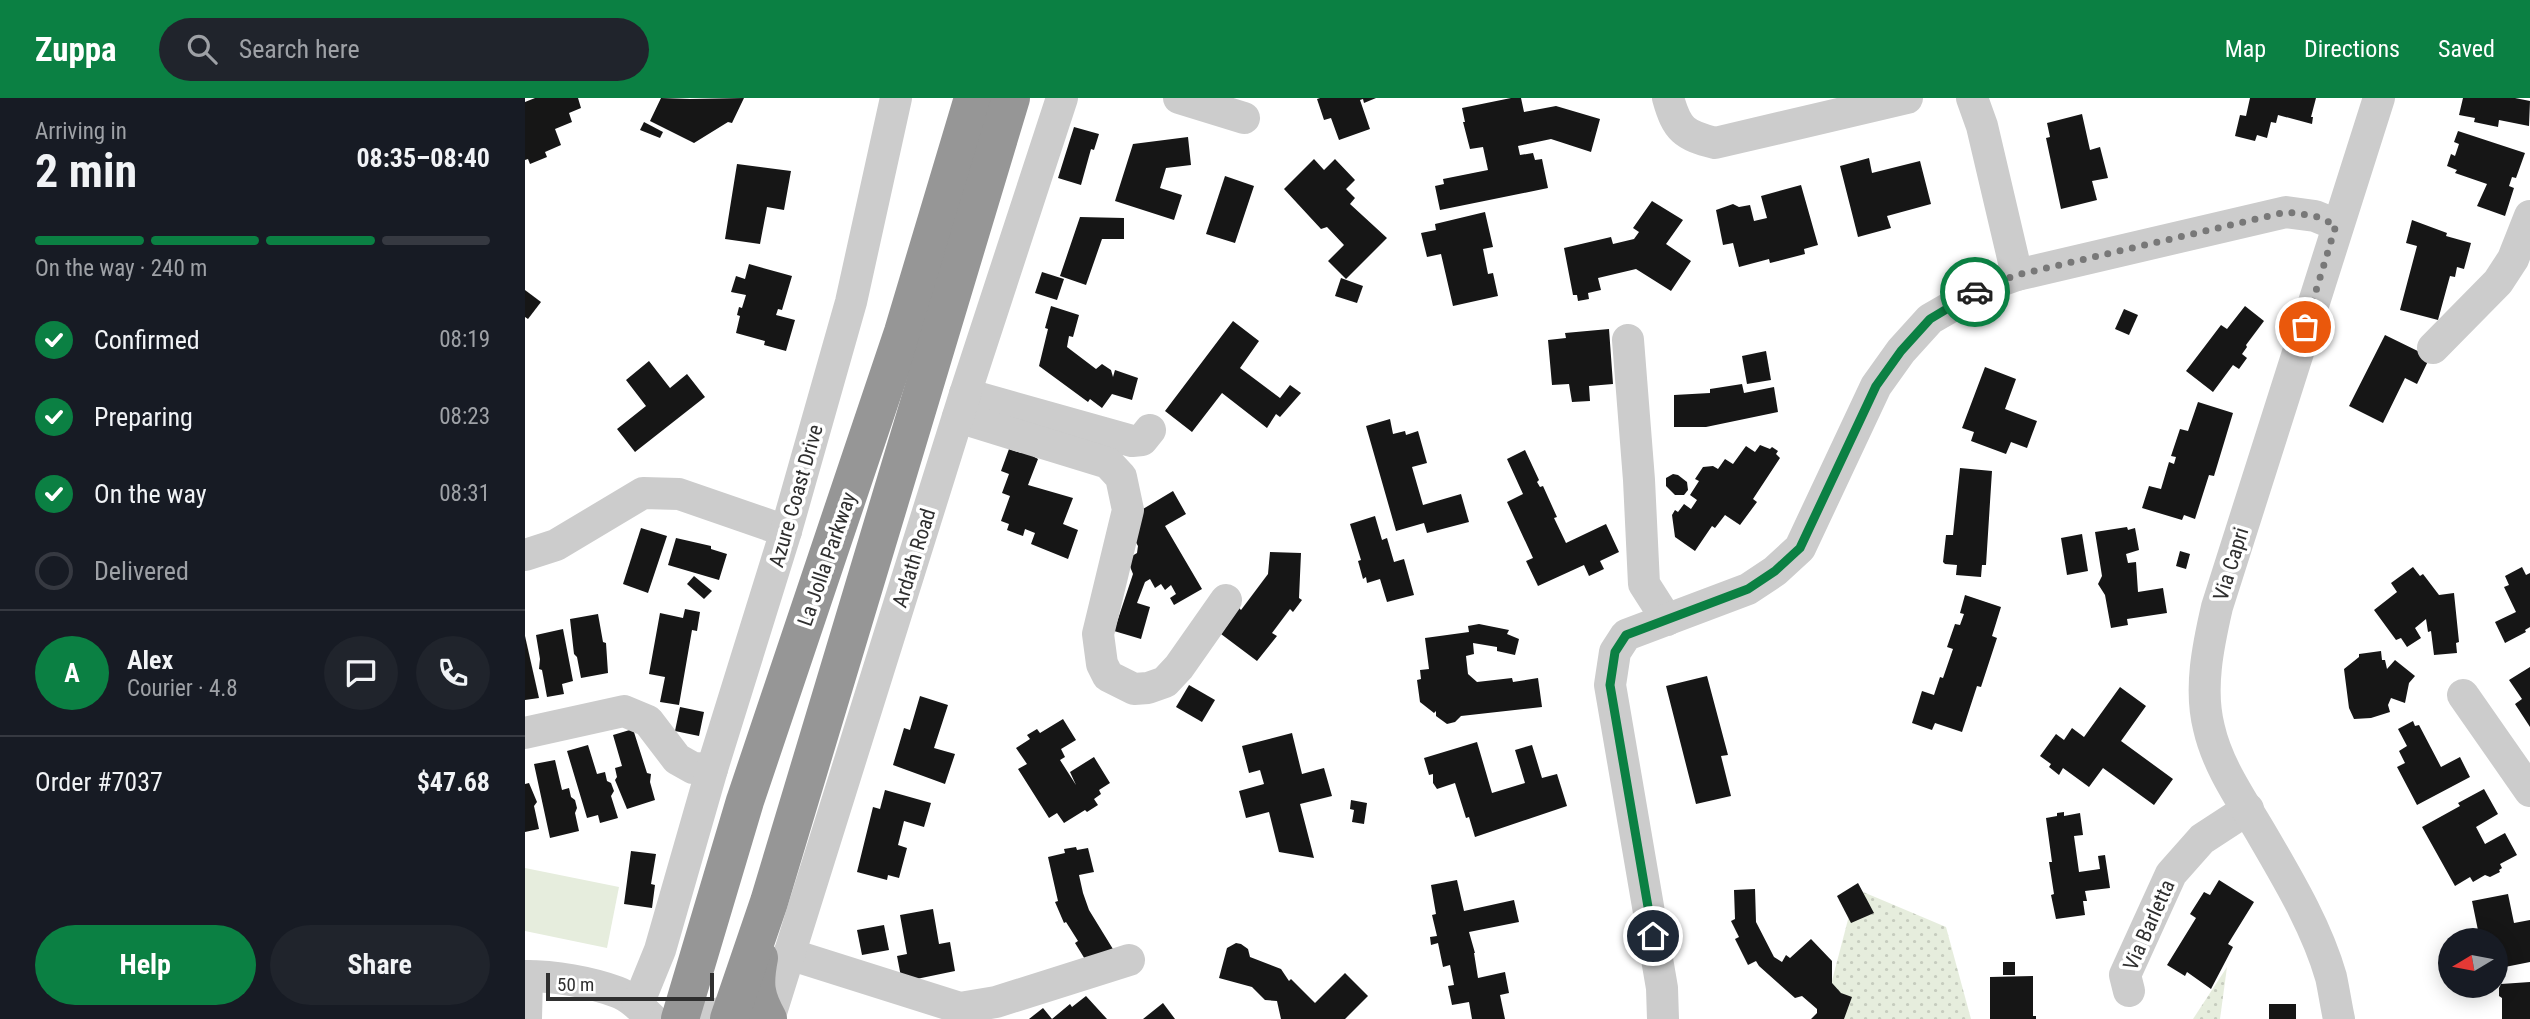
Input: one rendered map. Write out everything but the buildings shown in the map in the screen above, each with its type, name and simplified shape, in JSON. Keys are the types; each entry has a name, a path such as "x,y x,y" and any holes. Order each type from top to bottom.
{"highway":[{"path":"916,286 957,98"},
{"name":"La Jolla Parkway","path":"680,1019 745,802 903,332 973,98"},
{"name":"La Jolla Parkway","path":"740,1017 759,1004 754,981 769,902 1011,98"}],"street":[{"name":"Azure Coast Drive","path":"645,1012 712,769 786,530 851,302 895,98"},
{"name":"Ardath Road","path":"740,1017 789,954 961,406 1062,98"},
{"path":"1179,98 1244,117"},
{"path":"1668,98 1674,117 1684,133 1715,143 1907,98"},
{"path":"1972,98 1982,127 2017,275"},
{"name":"Via Capri","path":"2339,1019 2330,976 2310,926 2282,869 2223,767 2208,728 2204,688 2208,644 2221,594 2336,225 2379,98"},
{"path":"1663,1019 1662,988 1610,685 1615,652 1626,635 1748,589 1775,571 1800,548 1876,386 1901,351 1930,319 1989,285 2017,275 2286,212 2315,216 2336,225"},
{"path":"2433,348 2487,296 2506,271 2530,216"},
{"path":"1628,340 1644,584 1667,620"},
{"path":"961,406 1132,441 1142,440 1150,430"},
{"path":"961,406 1108,463 1121,477 1128,510 1098,634 1102,664 1108,676 1134,689 1148,688 1165,682 1179,667 1226,600"},
{"path":"525,555 556,545 643,493 679,494 786,530"},
{"path":"2463,695 2530,791"},
{"path":"525,733 624,711 648,721 677,759 693,768 712,769"},
{"name":"Via Barletta","path":"2129,991 2125,975 2171,874 2202,839 2248,809"},
{"path":"789,954 960,1008 996,1002 1129,960"},
{"path":"526,1019 526,976 567,979 619,992 645,1012"}],"green space":[{"path":"525,868 619,887 607,948 525,931"},
{"path":"1856,889 1946,927 1971,1019 1822,1019"},
{"path":"2227,967 2220,1019 2193,1019"}],"way so far":[{"path":"1975,292 2017,275 2286,212 2315,216 2336,225 2305,327"}],"route":[{"path":"1653,936 1610,685 1615,652 1626,635 1748,589 1775,571 1800,548 1876,386 1901,351 1930,319 1975,292"}]}
